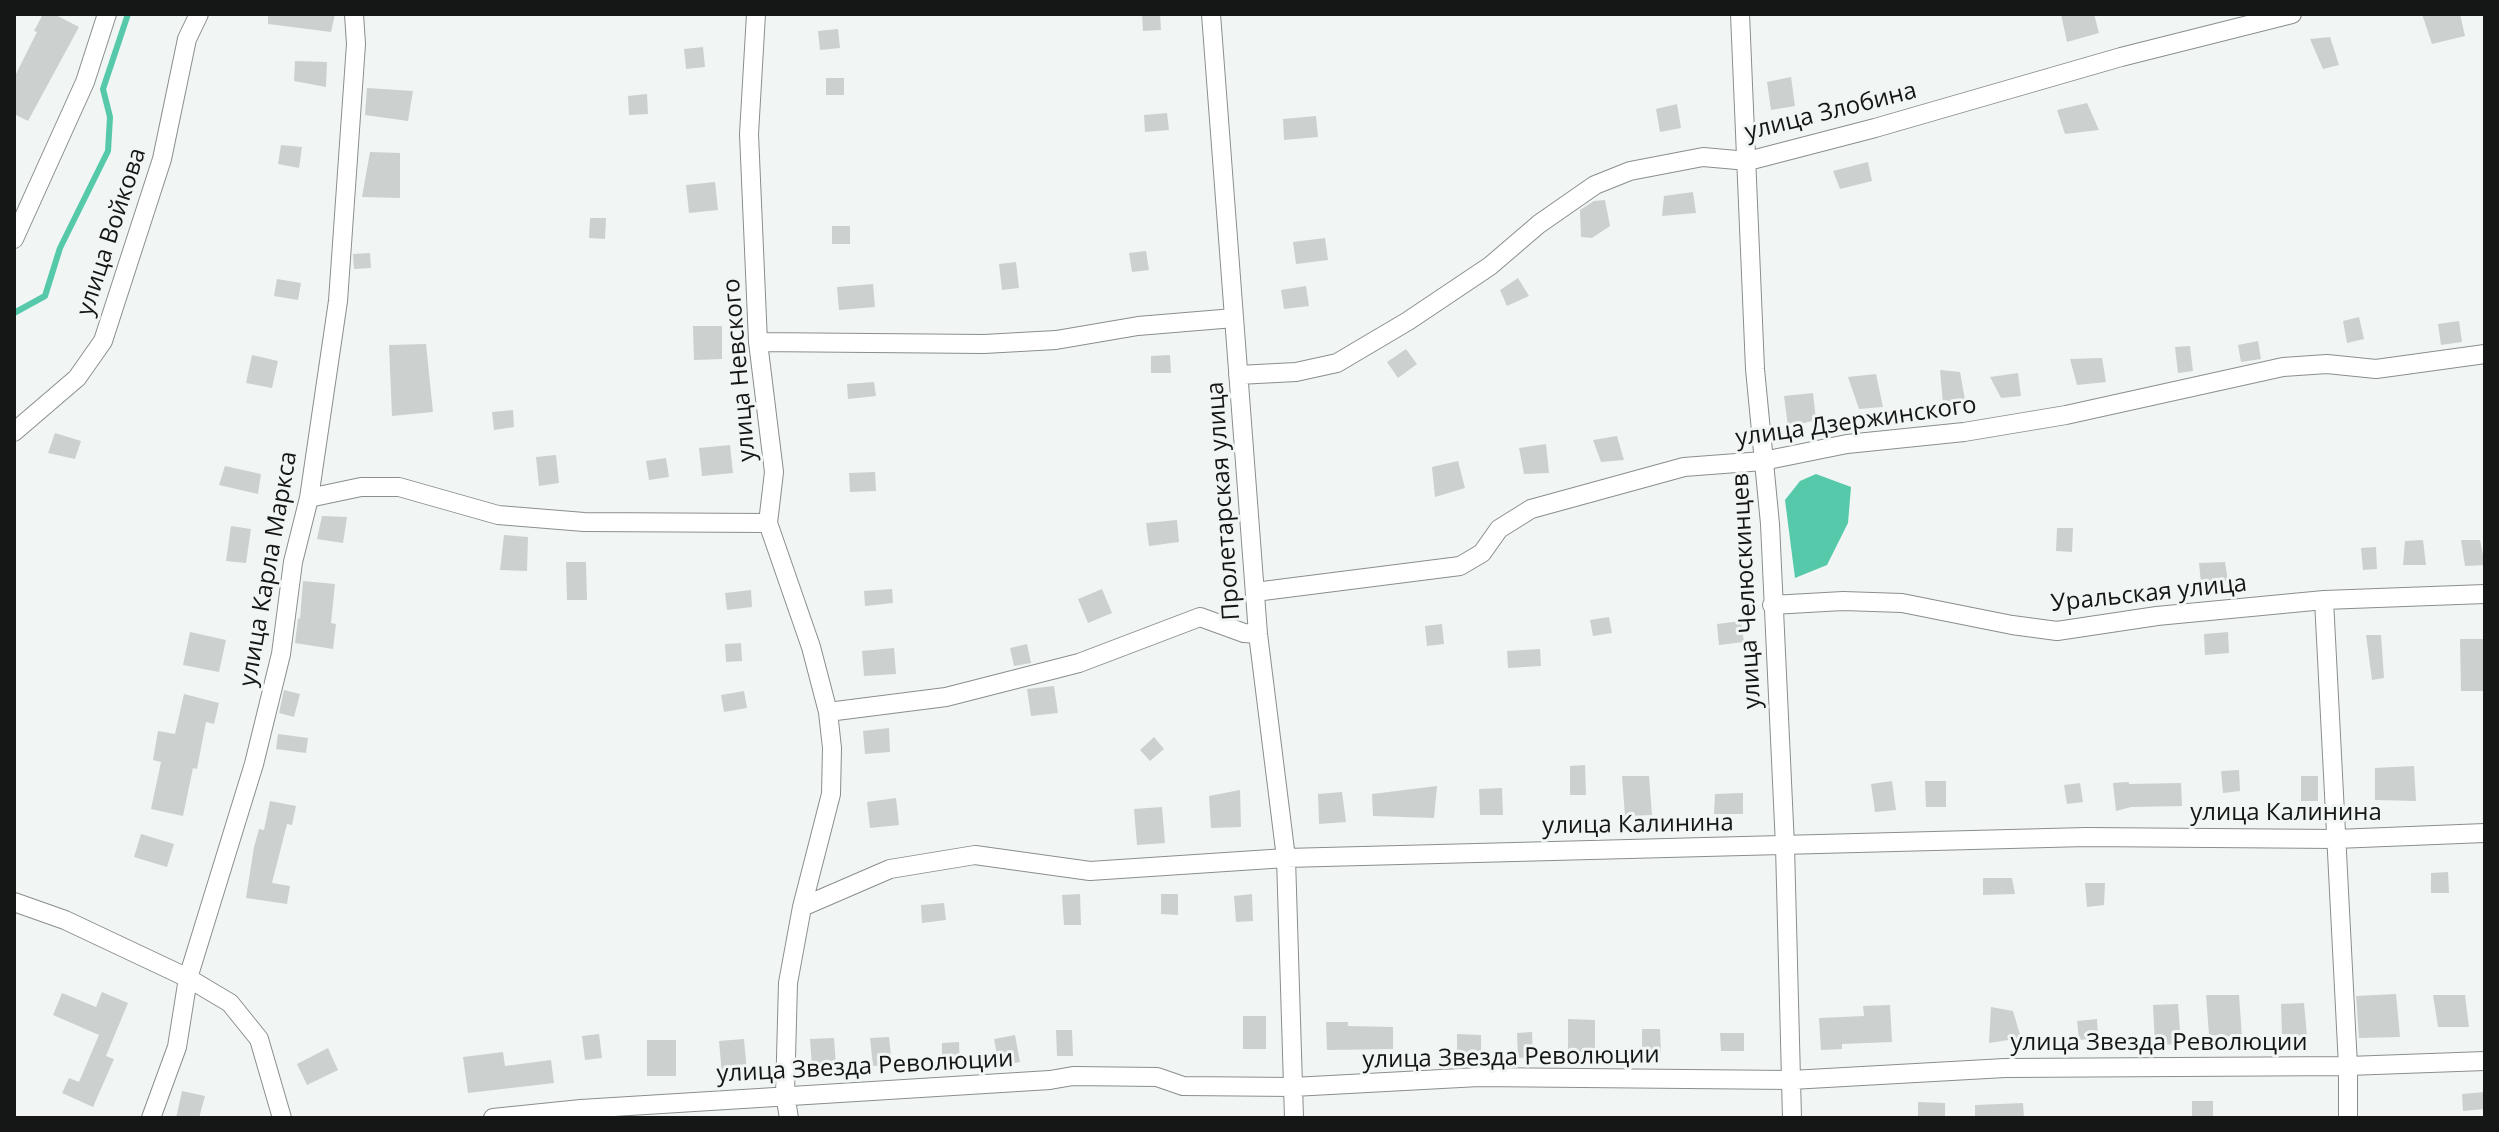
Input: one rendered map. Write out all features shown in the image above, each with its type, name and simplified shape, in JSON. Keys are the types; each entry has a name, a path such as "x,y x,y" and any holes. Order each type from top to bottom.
{"street":[{"path":"14,239 85,82 107,14"},
{"name":"улица Войкова","path":"14,432 77,378 103,341 162,159 187,39 199,14"},
{"name":"улица Карла Маркса","path":"151,1118 177,1047 188,978 254,764 281,654 293,562 309,498 338,301 356,44 354,14"},
{"name":"улица Невского","path":"756,14 749,134 758,342 774,472 768,523 811,647 828,712 832,748 831,794 802,907 788,983 785,1095 789,1118"},
{"name":"Пролетарская улица","path":"828,712 946,697 1064,667 1200,617 1244,633 1258,634 1211,14"},
{"name":"улица Челюскинцев","path":"1740,14 1754,355 1770,524 1785,846 1792,1118"},
{"name":"улица Злобина","path":"1238,375 1296,372 1337,363 1408,321 1490,266 1539,224 1595,185 1630,171 1663,162 1703,157 1748,161 2121,57 2288,15"},
{"path":"758,342 984,344 1056,340 1138,326 1234,318"},
{"name":"улица Дзержинского","path":"1255,592 1460,566 1482,553 1499,529 1531,509 1684,467 1763,461 1847,444 1964,432 2066,415 2283,367 2327,364 2376,369 2485,354"},
{"path":"309,498 361,487 399,487 498,515 584,522 768,523"},
{"name":"Уральская улица","path":"1772,605 1843,601 1902,603 2057,631 2157,616 2324,600 2485,594"},
{"path":"2324,600 2348,1066 2348,1118"},
{"path":"1258,634 1286,858 1294,1118"},
{"name":"улица Калинина","path":"802,907 890,869 975,855 1090,871 1286,858 2086,837 2336,839 2485,833"},
{"path":"14,902 65,920 188,978 230,1003 259,1039 287,1115"},
{"name":"улица Звезда Революции","path":"493,1118 581,1109 1050,1080 1073,1076 1157,1077 1183,1086 1293,1087 1479,1077 1791,1080 2005,1068 2348,1066 2485,1061"}],"shaded area":[{"path":"1816,474 1851,487 1848,523 1827,565 1795,578 1785,500 1800,481"}],"building":[{"path":"43,14 54,14 79,27 28,121 14,114 14,78"},
{"path":"268,14 335,14 331,32 268,24"},
{"path":"1142,14 1160,14 1161,30 1143,31"},
{"path":"2061,14 2094,14 2099,33 2067,42"},
{"path":"2422,14 2460,14 2465,36 2432,44"},
{"path":"838,29 840,48 820,50 818,31"},
{"path":"2330,37 2339,65 2323,69 2310,39"},
{"path":"703,47 705,67 686,69 684,49"},
{"path":"295,61 327,62 326,87 294,81"},
{"path":"1791,77 1795,106 1771,110 1767,82"},
{"path":"826,78 844,78 844,95 826,95"},
{"path":"367,88 413,91 408,121 365,115"},
{"path":"647,94 648,114 629,115 628,96"},
{"path":"2087,103 2099,130 2065,134 2057,110"},
{"path":"1677,104 1681,128 1660,132 1656,109"},
{"path":"1167,113 1169,130 1145,132 1144,115"},
{"path":"1316,116 1318,137 1284,140 1283,119"},
{"path":"281,145 302,147 299,168 278,164"},
{"path":"370,152 400,153 400,198 362,197"},
{"path":"1868,162 1872,181 1840,189 1833,171"},
{"path":"715,182 718,210 689,213 686,185"},
{"path":"1693,192 1696,213 1662,216 1664,196"},
{"path":"1605,200 1610,226 1592,238 1581,237 1580,210 1594,201"},
{"path":"590,218 606,218 605,239 589,238"},
{"path":"832,226 850,226 850,244 832,244"},
{"path":"1325,238 1328,260 1296,264 1293,242"},
{"path":"1146,251 1149,270 1132,272 1129,253"},
{"path":"370,253 371,268 354,269 353,254"},
{"path":"1016,262 1019,288 1002,290 999,264"},
{"path":"1518,278 1529,296 1507,306 1500,290"},
{"path":"277,279 301,283 298,300 274,296"},
{"path":"873,284 875,307 839,310 837,287"},
{"path":"1306,286 1309,306 1284,309 1281,290"},
{"path":"2359,317 2364,339 2347,343 2343,321"},
{"path":"2459,321 2462,342 2441,345 2438,324"},
{"path":"693,326 722,326 722,359 694,360"},
{"path":"2258,341 2261,359 2241,362 2238,345"},
{"path":"426,344 433,412 392,416 389,345"},
{"path":"2190,346 2193,371 2178,373 2175,347"},
{"path":"1406,349 1417,364 1398,378 1387,362"},
{"path":"252,355 278,361 272,388 246,383"},
{"path":"1170,355 1171,373 1151,373 1151,356"},
{"path":"2102,358 2106,382 2077,385 2070,359"},
{"path":"1940,370 1960,372 1965,400 1943,404"},
{"path":"2018,373 2021,396 2001,398 1990,377"},
{"path":"1876,374 1883,407 1859,409 1848,377"},
{"path":"874,382 876,396 848,399 847,384"},
{"path":"1813,393 1816,420 1788,427 1784,396"},
{"path":"513,410 514,427 494,430 492,412"},
{"path":"55,433 81,441 75,459 48,453"},
{"path":"1617,436 1624,460 1601,462 1593,440"},
{"path":"1546,444 1549,473 1524,474 1519,448"},
{"path":"730,445 733,473 702,476 699,448"},
{"path":"556,455 559,483 539,486 536,457"},
{"path":"666,458 669,477 649,480 646,461"},
{"path":"1458,461 1465,488 1435,497 1432,467"},
{"path":"225,466 261,474 258,494 219,485"},
{"path":"875,472 876,491 850,492 849,473"},
{"path":"322,516 347,517 343,543 317,539"},
{"path":"1177,520 1179,542 1149,546 1146,523"},
{"path":"231,526 251,529 246,563 226,561"},
{"path":"2057,528 2073,528 2072,552 2056,551"},
{"path":"504,535 528,537 527,571 500,570"},
{"path":"2423,540 2426,565 2403,565 2405,541"},
{"path":"2461,540 2480,540 2485,565 2465,566"},
{"path":"2376,547 2377,569 2363,570 2361,548"},
{"path":"566,562 586,562 587,600 567,600"},
{"path":"2225,562 2228,581 2201,583 2199,563"},
{"path":"303,581 335,584 331,623 336,624 333,649 295,643"},
{"path":"892,589 893,603 865,606 864,591"},
{"path":"1102,589 1112,613 1088,623 1078,599"},
{"path":"751,590 752,607 727,610 725,593"},
{"path":"1609,617 1612,633 1593,636 1590,620"},
{"path":"1741,621 1744,642 1719,645 1717,624"},
{"path":"1442,624 1444,644 1427,646 1425,626"},
{"path":"190,632 226,640 219,672 183,665"},
{"path":"2228,632 2229,653 2205,655 2204,634"},
{"path":"2366,635 2381,635 2384,678 2372,680"},
{"path":"2460,639 2485,639 2485,691 2461,691"},
{"path":"741,643 742,661 726,662 725,644"},
{"path":"1027,644 1031,663 1014,666 1010,648"},
{"path":"894,648 896,674 864,676 862,651"},
{"path":"1540,649 1541,666 1508,668 1507,651"},
{"path":"1054,686 1058,713 1031,716 1027,689"},
{"path":"284,690 300,694 294,717 279,713"},
{"path":"744,691 747,708 724,712 721,695"},
{"path":"184,694 219,703 214,724 206,722 197,769 193,768 183,816 151,809 161,762 153,760 158,731 175,734"},
{"path":"889,728 890,752 865,754 863,731"},
{"path":"278,734 308,738 306,753 276,749"},
{"path":"1154,737 1164,749 1150,761 1140,750"},
{"path":"1585,765 1586,795 1570,795 1570,766"},
{"path":"2414,766 2416,801 2375,800 2375,768"},
{"path":"2239,770 2240,791 2223,793 2221,771"},
{"path":"1622,776 1649,776 1652,815 1625,816"},
{"path":"2301,776 2318,776 2318,801 2301,801"},
{"path":"1892,781 1896,810 1875,812 1871,784"},
{"path":"1925,781 1946,781 1946,807 1926,807"},
{"path":"2080,783 2083,802 2067,804 2064,785"},
{"path":"2113,783 2181,783 2182,806 2131,807 2116,811"},
{"path":"1437,786 1434,818 1373,816 1372,794"},
{"path":"1502,788 1503,815 1480,815 1479,789"},
{"path":"1240,790 1241,827 1211,828 1209,796"},
{"path":"1342,792 1346,822 1319,824 1318,794"},
{"path":"1743,793 1743,814 1714,814 1715,794"},
{"path":"896,798 899,825 870,828 867,802"},
{"path":"270,801 296,806 292,825 287,824 272,883 290,886 287,904 246,898 254,847 259,829 264,830"},
{"path":"1162,807 1165,843 1137,845 1134,809"},
{"path":"141,834 174,844 167,867 134,857"},
{"path":"2448,872 2449,893 2431,893 2431,873"},
{"path":"1983,878 2012,878 2015,894 1983,895"},
{"path":"2085,883 2105,883 2104,905 2087,907"},
{"path":"1080,894 1081,925 1064,925 1062,895"},
{"path":"1161,894 1178,894 1178,915 1161,914"},
{"path":"1252,894 1253,921 1236,922 1234,896"},
{"path":"944,903 946,920 922,923 921,905"},
{"path":"102,992 128,1003 106,1056 114,1059 93,1107 62,1093 69,1078 79,1082 99,1035 53,1015 62,993 96,1007"},
{"path":"2396,994 2400,1037 2359,1038 2356,996"},
{"path":"2206,995 2239,995 2242,1037 2209,1035"},
{"path":"2433,995 2465,995 2469,1027 2438,1027"},
{"path":"2304,1003 2307,1036 2282,1034 2281,1004"},
{"path":"2178,1004 2181,1044 2155,1045 2153,1005"},
{"path":"1890,1005 1892,1042 1842,1044 1842,1049 1821,1050 1819,1018 1864,1016 1863,1006"},
{"path":"1991,1007 2013,1011 2021,1038 1989,1043"},
{"path":"1243,1016 1266,1016 1266,1049 1243,1049"},
{"path":"1568,1019 1595,1020 1595,1052 1568,1052"},
{"path":"2097,1019 2098,1038 2079,1040 2077,1021"},
{"path":"1326,1022 1393,1027 1393,1049 1327,1050"},
{"path":"1642,1029 1660,1029 1661,1052 1642,1052"},
{"path":"1056,1030 1072,1030 1073,1056 1057,1056"},
{"path":"1532,1032 1533,1057 1518,1058 1517,1033"},
{"path":"1720,1033 1744,1033 1744,1051 1721,1051"},
{"path":"599,1034 602,1058 585,1060 582,1036"},
{"path":"1457,1034 1481,1035 1481,1059 1457,1058"},
{"path":"1015,1035 1020,1062 999,1066 994,1039"},
{"path":"889,1037 892,1065 873,1066 870,1038"},
{"path":"834,1038 836,1066 812,1067 810,1039"},
{"path":"744,1039 747,1072 722,1075 719,1041"},
{"path":"647,1040 676,1040 676,1076 647,1076"},
{"path":"959,1042 960,1066 942,1066 942,1043"},
{"path":"328,1048 338,1070 307,1085 297,1064"},
{"path":"503,1052 505,1066 551,1060 554,1083 468,1093 463,1057"},
{"path":"182,1091 205,1096 199,1118 176,1118"},
{"path":"2485,1092 2485,1109 2463,1111 2462,1094"},
{"path":"2192,1101 2213,1101 2213,1118 2192,1118"},
{"path":"1918,1102 1945,1103 1945,1118 1918,1118"},
{"path":"2023,1103 2024,1118 1975,1118 1975,1105"}],"waterway":[{"path":"14,313 45,296 60,248 108,151 110,117 103,89 128,14"}]}
